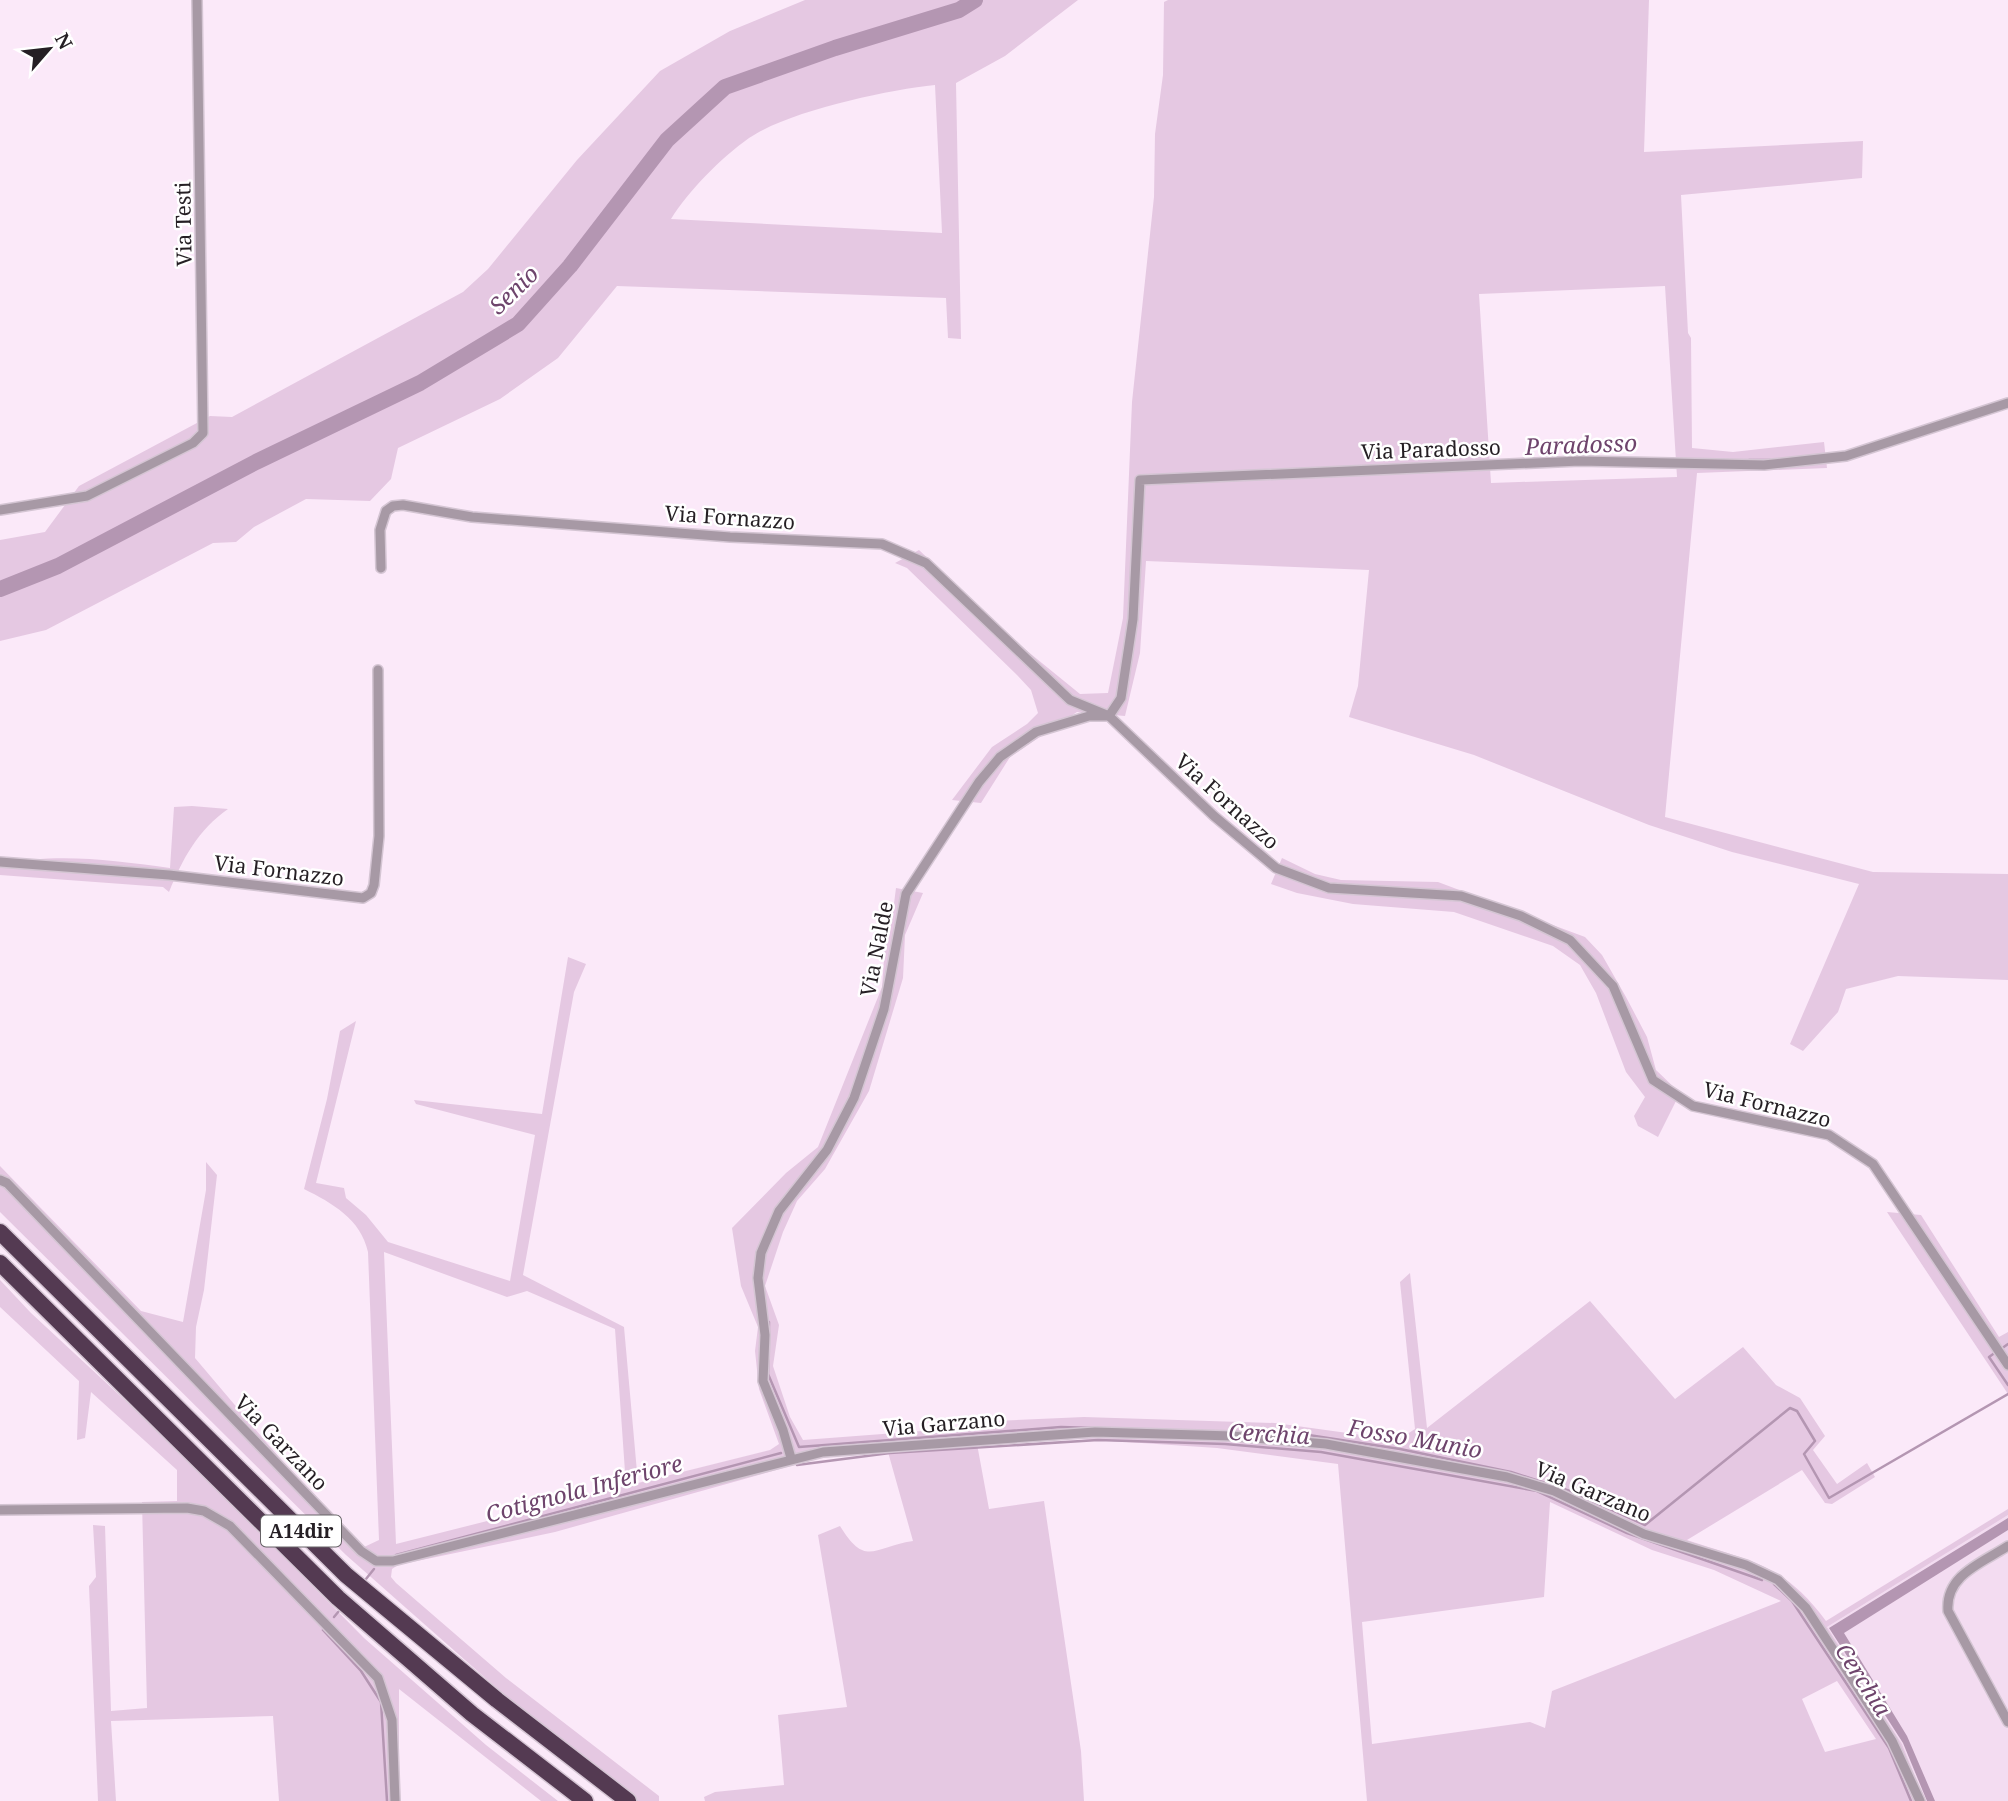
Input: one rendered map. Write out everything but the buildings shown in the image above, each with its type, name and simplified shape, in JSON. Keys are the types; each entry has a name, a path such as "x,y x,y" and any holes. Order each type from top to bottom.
{"highway":[{"name":"A14dir","path":"0,1232 345,1575 497,1700 628,1801"},
{"name":"A14dir","path":"0,1263 338,1598 472,1714 585,1801"}],"street":[{"name":"Via Testi","path":"0,510 87,496 194,443 203,433 197,0"},
{"name":"Via Paradosso","path":"1109,716 1121,698 1133,619 1140,480 1580,461 1764,465 1846,456 2008,403"},
{"name":"Via Fornazzo","path":"381,568 382,520 393,506 403,505 472,517 882,544 926,564 1070,700 1109,716 1214,817 1276,868 1329,888 1461,896 1521,916 1570,940 1613,986 1653,1080 1693,1106 1829,1135 1873,1164 2008,1365"},
{"name":"Via Fornazzo","path":"0,862 169,876 363,898 371,893 374,885 379,836 378,670"},
{"name":"Via Nalde","path":"791,1458 763,1381 765,1335 758,1278 761,1253 779,1211 827,1150 854,1098 884,1009 906,894 984,775 1000,757 1035,732 1089,716 1109,716"},
{"name":"Via Garzano","path":"0,1180 7,1182 361,1551 376,1561 393,1561 823,1452 1096,1432 1232,1436 1326,1444 1507,1477 1555,1491 1644,1534 1746,1564 1779,1580 1806,1608 1892,1741 1920,1801"},
{"path":"0,1510 187,1508 204,1511 230,1526 378,1678 392,1720 395,1801"},
{"path":"2008,1546 1954,1582 1947,1601 1948,1611 2008,1721"}],"shaded area":[{"path":"805,0 1078,0 1005,56 956,83 961,339 948,338 946,298 617,286 558,358 500,399 398,448 391,479 370,501 306,499 254,527 236,542 213,543 46,630 0,641 0,540 45,532 79,486 210,416 232,417 463,292 488,269 577,160 660,71 730,31","holes":["935,85 942,233 671,219 696,186 717,165 738,146 767,128 839,103"]},
{"path":"1649,0 1644,152 1863,141 1862,178 1681,195 1688,333 1691,338 1692,448 1733,452 1824,442 1827,468 1697,473 1665,817 1873,872 2008,874 2008,980 1898,976 1846,989 1838,1012 1803,1051 1790,1044 1859,884 1732,852 1649,825 1474,755 1349,717 1358,686 1369,570 1146,561 1140,653 1125,716 1077,712 1010,757 981,803 952,800 992,747 1027,724 1038,713 1031,690 1017,675 907,568 895,563 919,550 1021,646 1080,694 1108,693 1123,618 1132,402 1154,197 1155,134 1163,75 1164,2","holes":["1665,286 1677,477 1491,483 1479,294"]},
{"path":"174,807 228,809 208,826 192,846 169,892 163,887 0,875 0,864 64,858 170,868"},
{"path":"1282,858 1315,874 1341,880 1438,882 1585,937 1602,955 1626,997 1647,1037 1656,1070 1680,1093 1658,1137 1638,1126 1634,1116 1645,1097 1626,1072 1596,993 1580,965 1553,946 1454,912 1353,904 1297,893 1271,884"},
{"path":"896,888 923,893 905,935 903,978 869,1091 825,1169 797,1201 783,1232 765,1286 779,1325 773,1366 790,1417 803,1440 962,1428 971,1422 1084,1417 1275,1423 1398,1440 1415,1429 1400,1282 1410,1273 1427,1428 1590,1301 1675,1399 1743,1347 1776,1385 1800,1398 1825,1436 1813,1450 1837,1484 1867,1463 1875,1477 1832,1504 1825,1503 1802,1470 1687,1540 1765,1567 1795,1587 1826,1621 2008,1509 2008,1515 1827,1627 1902,1744 1925,1801 1367,1801 1338,1464 1217,1448 1066,1438 977,1444 989,1509 1044,1501 1081,1751 1084,1801 705,1801 704,1797 715,1792 784,1785 778,1715 847,1707 818,1535 840,1526 857,1547 871,1552 913,1541 888,1452 819,1458 555,1532 398,1565 392,1569 391,1577 396,1583 506,1678 659,1796 659,1801 633,1801 568,1751 346,1555 0,1212 0,1166 141,1311 183,1322 206,1190 206,1162 217,1175 204,1290 196,1327 195,1358 294,1475 362,1548 379,1540 368,1252 359,1230 344,1213 304,1189 327,1099 340,1031 356,1021 316,1183 344,1188 346,1198 366,1215 388,1242 510,1281 535,1135 416,1104 414,1100 542,1114 568,957 586,964 574,992 523,1275 624,1327 638,1483 770,1450 779,1444 759,1389 755,1351 758,1327 741,1286 732,1228 786,1173 818,1147 882,987 886,932 892,919","holes":["384,1252 507,1297 527,1291 615,1329 626,1486 396,1544","1550,1502 1652,1550 1714,1570 1781,1601 1552,1691 1545,1728 1530,1722 1372,1744 1362,1622 1544,1597","1837,1681 1876,1739 1825,1752 1802,1699"]},
{"path":"1887,1212 1921,1215 1999,1337 2008,1332 2008,1394"},
{"path":"0,1280 31,1313 172,1444 364,1638 486,1745 558,1801 541,1801 399,1689 399,1801 279,1801 273,1716 111,1721 116,1801 98,1801 89,1586 96,1577 93,1525 105,1526 111,1711 147,1708 142,1502 177,1501 177,1470 91,1392 85,1438 77,1440 79,1381 0,1307"},
{"path":"2008,1515 2008,1801 1925,1801 1902,1744 1827,1627"}],"water":[{"path":"2008,1518 2008,1530 1844,1633 1907,1736 1935,1801 1927,1801 1903,1743 1829,1628"}],"waterway":[{"name":"Senio","path":"0,589 58,566 256,462 420,383 518,324 570,266 667,140 725,87 835,48 959,10 975,0"},
{"name":"Paradosso","path":"1749,460 1770,460"},
{"name":"Fosso Munio","path":"769,1322 768,1374 799,1447 1061,1427 1302,1434 1400,1449 1511,1472 1570,1491 1645,1525 1790,1408 1797,1411 1815,1441 1804,1454 1829,1498 2008,1394"},
{"name":"Fosso Munio","path":"2001,1349 2008,1344"},
{"name":"Fosso Munio","path":"1996,1352 1989,1357 2008,1385"},
{"name":"Cerchia","path":"797,1465 890,1453 1098,1440 1225,1444 1321,1452 1537,1491 1627,1533 1762,1580"},
{"name":"Cotignola Inferiore","path":"396,1555 781,1453"},
{"name":"Cotignola Inferiore","path":"366,1579 374,1569"},
{"name":"Cerchia","path":"1774,1584 1792,1601 1889,1748 1911,1801"},
{"name":"Cotignola Inferiore","path":"334,1617 339,1611"},
{"name":"Cotignola Inferiore","path":"323,1630 361,1671 381,1702 387,1801"}]}
